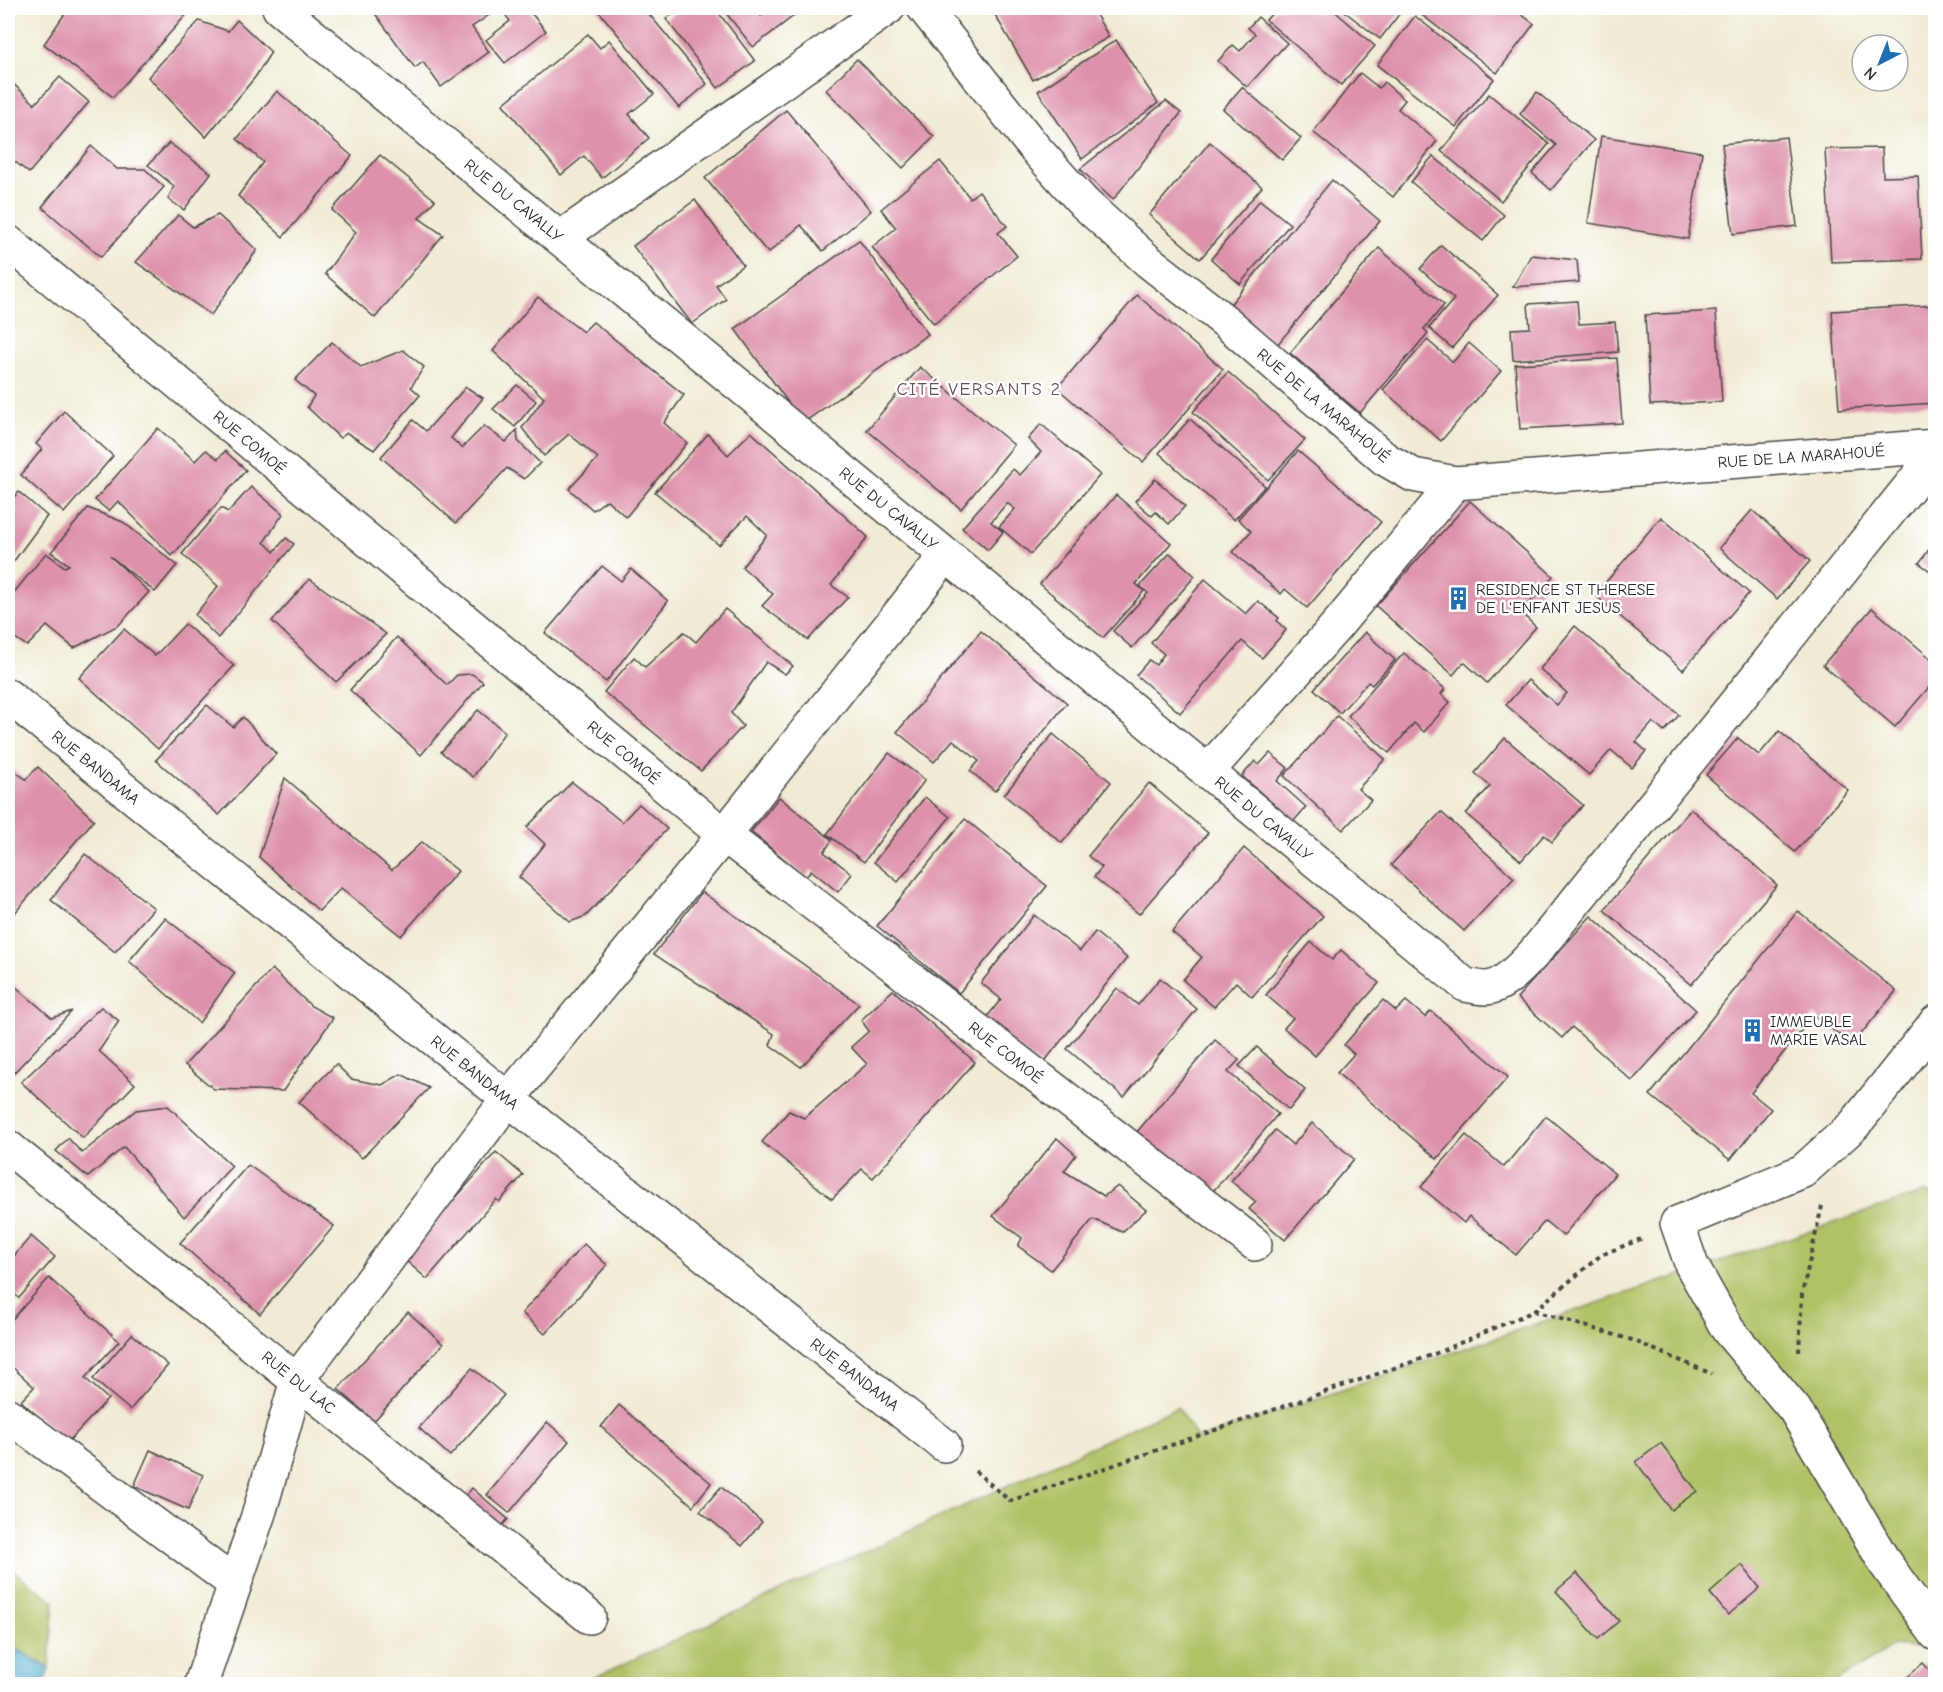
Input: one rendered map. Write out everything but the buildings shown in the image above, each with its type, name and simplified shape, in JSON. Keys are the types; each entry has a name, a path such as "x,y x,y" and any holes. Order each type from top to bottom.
{"street":[{"name":"RUE DU CAVALLY","path":"280,8 1465,985 1487,989 1520,969 1935,454"},
{"path":"560,238 888,8"},
{"name":"RUE DE LA MARAHOUÉ","path":"924,8 1033,146 1084,203 1140,254 1226,322 1385,459 1413,475 1455,483 1935,446"},
{"name":"RUE COMOÉ","path":"8,242 724,835 1255,1244"},
{"path":"1208,772 1338,624 1455,483"},
{"path":"201,1684 260,1510 297,1380 508,1099 724,835 946,555"},
{"name":"RUE BANDAMA","path":"8,696 508,1099 944,1445"},
{"path":"1935,1022 1854,1125 1803,1171 1677,1223 1692,1266 1728,1330 1795,1410 1885,1563 1935,1634"},
{"name":"RUE DU LAC","path":"8,1147 589,1617"},
{"path":"8,1415 235,1584"}],"path":[{"path":"1795,1410 1803,1294 1815,1231 1824,1200"},
{"path":"944,1445 1010,1501 1432,1355 1534,1311 1601,1255 1677,1223"},
{"path":"1534,1311 1632,1340 1719,1377"}],"green space":[{"path":"1924,1192 1935,1195 1935,1649 1893,1646 1832,1684 591,1684 593,1678 1177,1407 1198,1439"},
{"path":"8,1567 54,1601 49,1668 8,1644"}],"water":[{"path":"8,1644 49,1668 44,1684 8,1684"}],"place":[{"name":"RESIDENCE ST THERESE DE L'ENFANT JESUS","path":"1458,598"},
{"name":"IMMEUBLE MARIE VASAL","path":"1752,1030"}],"district":[{"name":"CITÉ VERSANTS 2","path":"979,389"}]}
